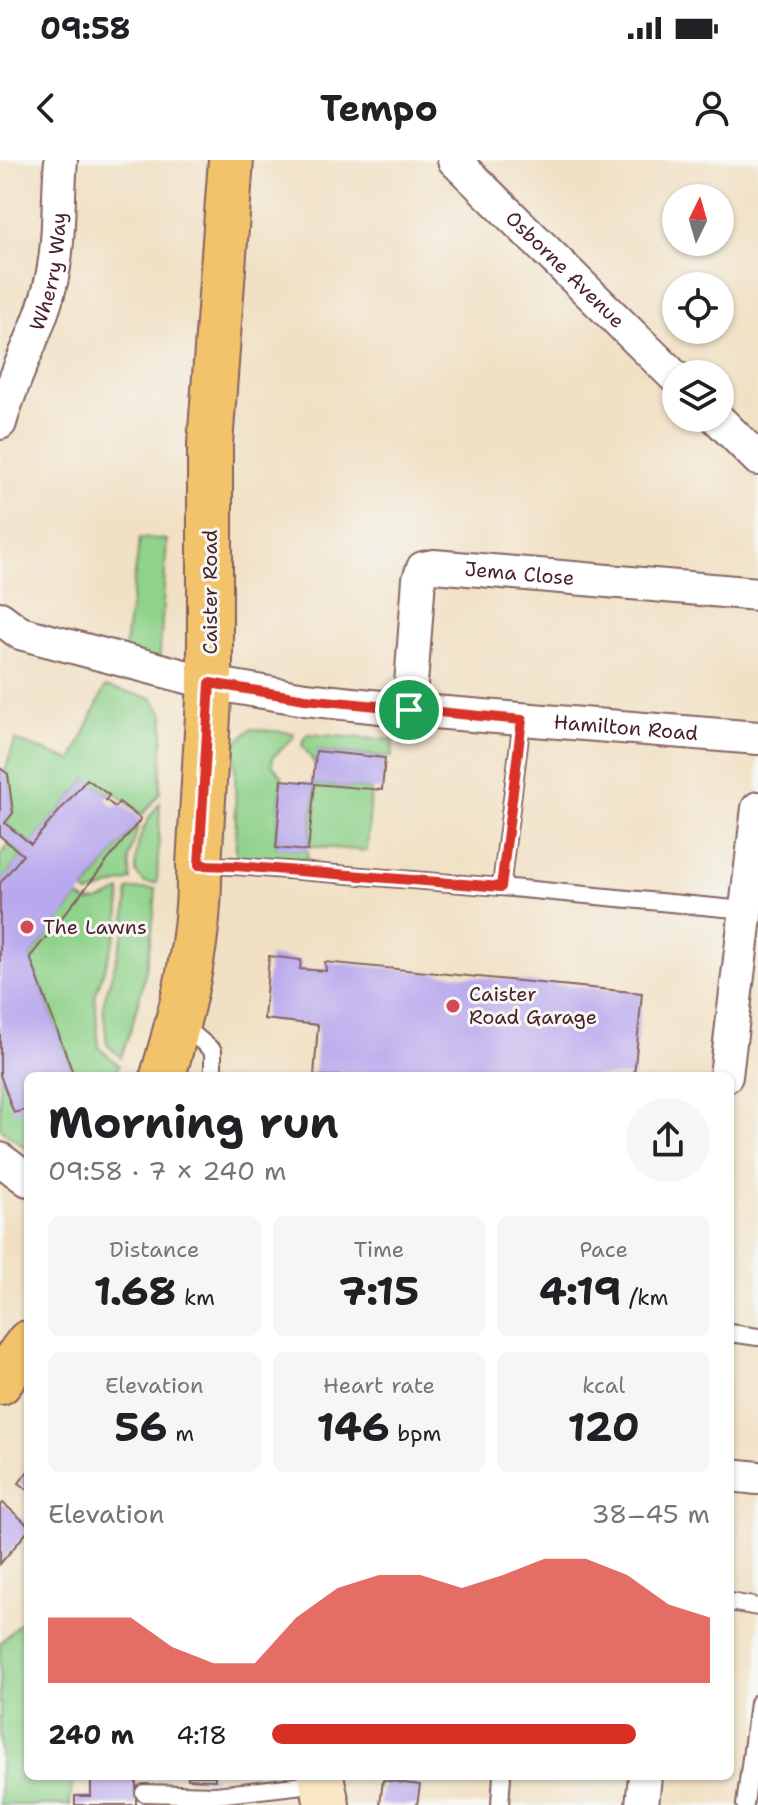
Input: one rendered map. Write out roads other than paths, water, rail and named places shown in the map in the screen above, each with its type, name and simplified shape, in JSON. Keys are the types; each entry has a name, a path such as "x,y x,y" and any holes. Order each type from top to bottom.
{"main road":[{"name":"Caister Road","path":"164,1072 194,953 200,891 210,683 210,444 232,160"},
{"path":"0,1382 24,1349"}],"street":[{"name":"Wherry Way","path":"0,423 8,394 49,290 58,245 61,160"},
{"name":"Osborne Avenue","path":"454,160 662,364"},
{"path":"731,432 758,459"},
{"name":"Jema Close","path":"409,710 419,579 423,568 434,566 758,594"},
{"path":"0,618 20,633 210,683"},
{"name":"Hamilton Road","path":"210,683 305,699 409,710 758,738"},
{"path":"727,1072 750,897 758,808"},
{"path":"0,1159 24,1177"},
{"path":"734,1475 758,1478"},
{"path":"642,1805 645,1780"}],"lane":[{"path":"501,887 522,720"},
{"path":"199,865 501,887 750,897"},
{"path":"178,1022 213,1051 213,1072"},
{"path":"734,1334 758,1337"},
{"path":"734,1603 758,1607"},
{"path":"745,1805 758,1703"},
{"path":"500,1805 502,1780"},
{"path":"144,1793 216,1795 273,1783 323,1788"}],"place":[{"name":"The Lawns","path":"27,927"},
{"name":"Caister Road Garage","path":"453,1006"}]}
